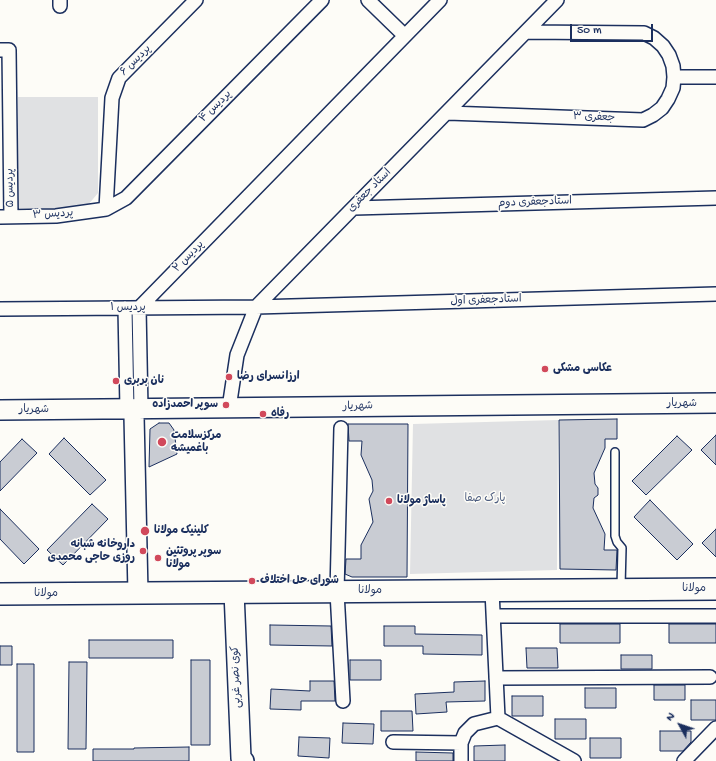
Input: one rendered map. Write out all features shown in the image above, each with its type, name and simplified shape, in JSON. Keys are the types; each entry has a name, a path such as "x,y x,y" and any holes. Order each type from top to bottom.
{"main road":[{"name":"شهریار","path":"0,410 134,411 228,408 716,404"},
{"path":"134,411 138,593"},
{"name":"مولانا","path":"0,594 716,589"},
{"name":"کوی نصر غربی","path":"234,592 241,758 244,761"}],"street":[{"name":"پردیس ۶","path":"106,209 112,98 119,78 196,0"},
{"name":"پردیس ۴","path":"106,209 126,198 322,0"},
{"path":"368,0 404,35"},
{"name":"پردیس ۲","path":"139,308 404,35 440,0"},
{"name":"استاد جعفری","path":"228,408 237,355 256,307 448,113 557,0"},
{"path":"526,32 644,33 654,38 666,50 673,66 674,77 716,77"},
{"name":"پردیس ۵","path":"0,50 9,50 5,158 6,217"},
{"name":"جعفری ۳","path":"448,113 643,120 662,108 671,94 674,77"},
{"name":"استادجعفری دوم","path":"354,208 716,198"},
{"name":"پردیس ۳","path":"6,217 56,216 106,209"},
{"name":"استادجعفری اول","path":"256,307 716,294"},
{"name":"پردیس ۱","path":"0,309 256,307"},
{"path":"125,308 134,411"},
{"path":"134,411 139,308"},
{"path":"341,428 337,592 343,702"},
{"path":"492,591 498,718"},
{"path":"494,616 716,616"},
{"path":"496,678 710,677"},
{"path":"461,761 461,743 465,733 474,724 498,718 574,761"},
{"path":"684,761 716,728"},
{"path":"393,742 461,743"}],"lane":[{"path":"615,452 615,536 617,542 622,548 621,589"}],"green space":[{"path":"18,97 98,97 98,193 88,205 78,209 18,208"},
{"name":"پارک صفا","path":"558,420 557,570 410,574 413,424"}],"building":[{"path":"617,419 617,439 605,439 605,448 594,473 595,484 598,488 598,495 594,498 593,508 605,534 604,550 617,550 616,570 560,569 559,420"},
{"name":"مرکزسلامت باغمیشه","path":"159,423 169,423 174,430 177,454 149,467 150,429"},
{"name":"پاساژ مولانا","path":"348,424 408,424 407,577 352,577 345,574 346,559 361,559 361,545 373,522 369,499 373,491 372,480 361,455 362,441 349,441"},
{"path":"716,435 716,465 701,450"},
{"path":"677,436 692,450 646,495 632,481"},
{"path":"64,438 106,480 90,495 49,454"},
{"path":"22,439 37,453 0,491 0,462"},
{"path":"650,500 693,544 677,560 634,517"},
{"path":"92,504 108,519 63,565 47,550"},
{"path":"0,509 39,549 24,564 0,539"},
{"path":"716,529 716,557 702,543"},
{"path":"560,624 620,624 620,643 560,643"},
{"path":"669,624 716,624 716,643 669,643"},
{"path":"270,625 331,626 332,646 270,645"},
{"path":"384,626 415,626 415,634 482,635 482,655 423,654 423,646 384,646"},
{"path":"89,640 173,640 173,658 89,658"},
{"path":"0,646 12,646 12,665 0,665"},
{"path":"526,648 557,648 558,668 527,668"},
{"path":"621,655 652,655 652,669 621,669"},
{"path":"191,660 210,660 210,745 191,745"},
{"path":"350,660 381,660 381,680 350,680"},
{"path":"69,662 87,662 86,749 68,749"},
{"path":"17,664 34,664 34,752 17,752"},
{"path":"310,681 334,681 335,701 301,701 301,710 270,709 271,689 310,691"},
{"path":"485,681 485,701 446,702 447,712 416,714 415,694 454,692 454,682"},
{"path":"654,685 685,685 685,700 654,700"},
{"path":"585,688 616,688 616,708 585,708"},
{"path":"512,696 543,696 543,716 512,716"},
{"path":"691,700 716,700 716,720 691,720"},
{"path":"381,711 412,711 413,731 381,731"},
{"path":"555,719 586,719 586,739 555,739"},
{"path":"343,723 374,724 373,744 342,743"},
{"path":"660,731 691,731 691,742 683,751 660,751"},
{"path":"299,737 330,738 329,758 298,756"},
{"path":"590,738 621,738 621,758 590,758"},
{"path":"505,745 505,761 474,761 474,746"},
{"path":"189,747 189,761 93,761 93,749"},
{"path":"416,752 453,753 453,761 416,761"}],"place":[{"name":"عکاسی مشکی","path":"545,369"},
{"name":"ارزانسرای رضا","path":"229,377"},
{"name":"نان بربری","path":"116,381"},
{"name":"سوپر احمدزاده","path":"226,405"},
{"name":"رفاه","path":"263,414"},
{"name":"مرکزسلامت باغمیشه","path":"162,442"},
{"name":"پاساژ مولانا","path":"389,501"},
{"name":"کلینیک مولانا","path":"145,531"},
{"name":"داروخانه شبانه روزی حاجی محمدی","path":"143,551"},
{"name":"سوپر پروتئین مولانا","path":"158,558"},
{"name":"شورای حل اختلاف","path":"252,581"}]}
